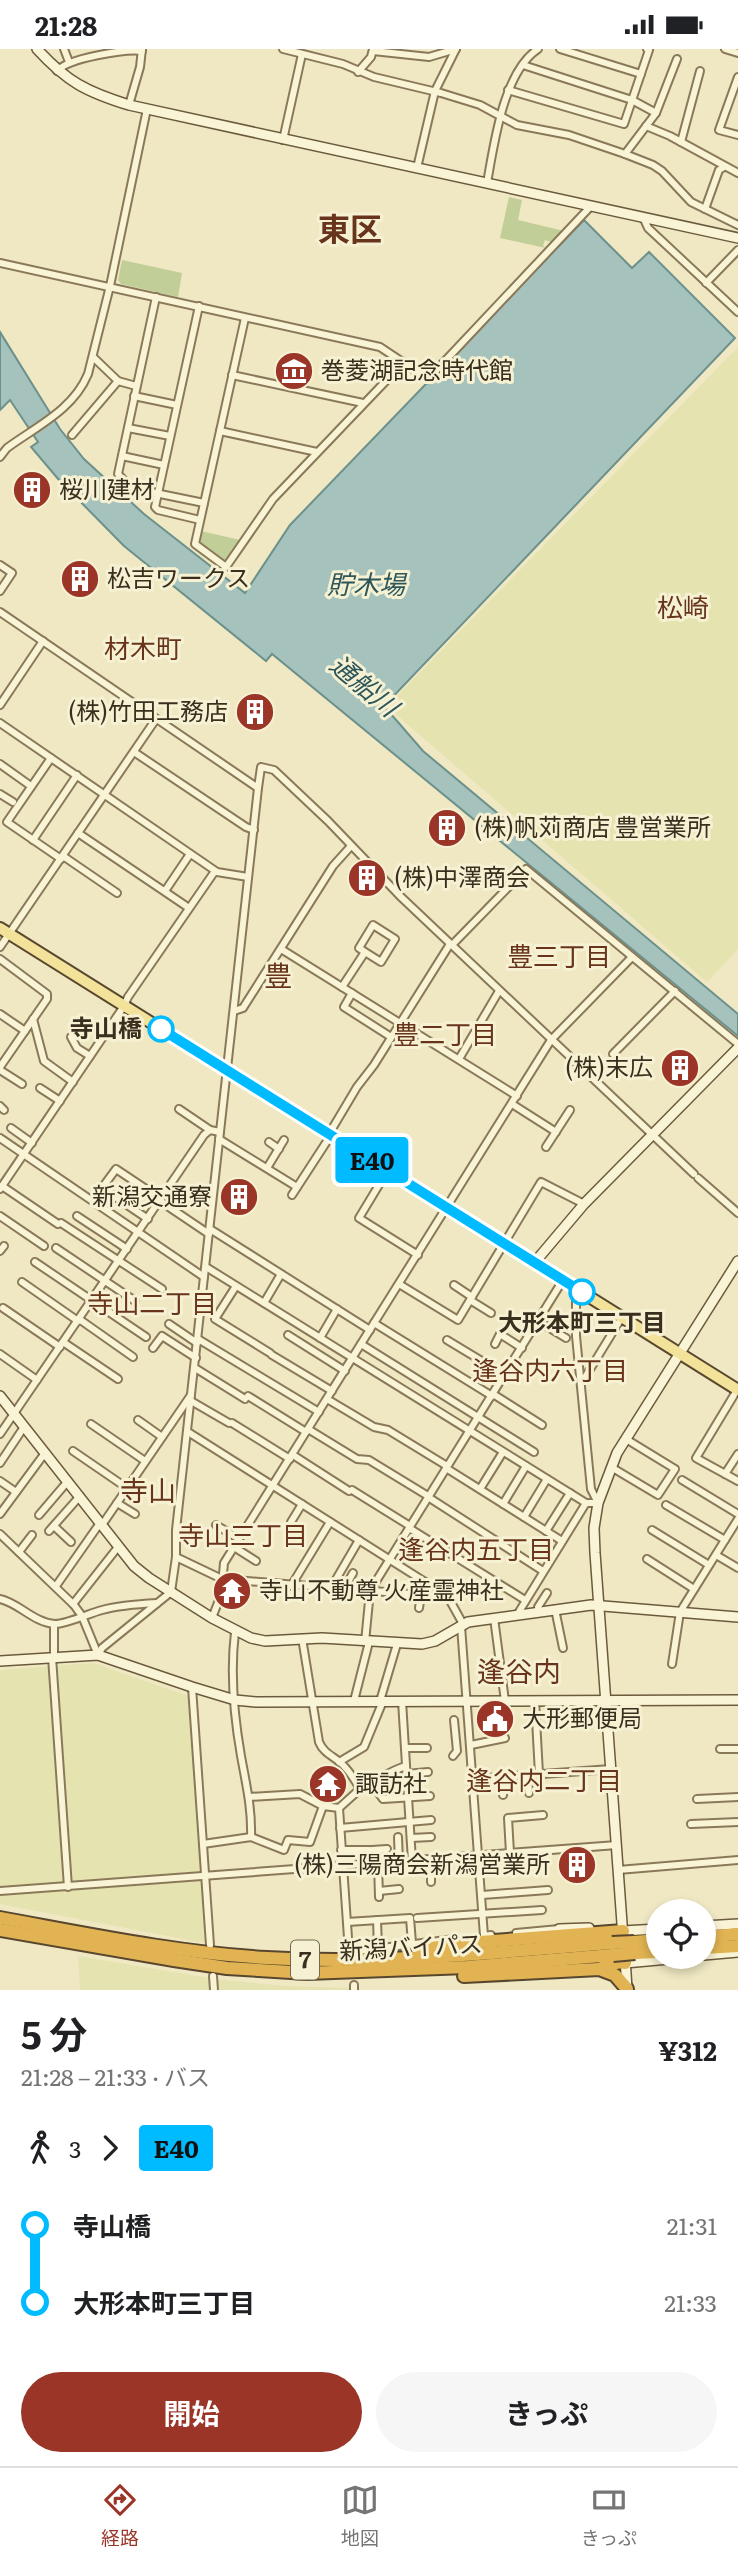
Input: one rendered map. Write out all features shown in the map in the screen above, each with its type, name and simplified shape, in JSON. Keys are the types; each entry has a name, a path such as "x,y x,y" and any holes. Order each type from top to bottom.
{"highway":[{"name":"新潟バイパス","path":"0,1917 227,1955 305,1960 612,1949 646,1952"},
{"path":"349,1959 467,1943 622,1927"},
{"name":"新潟バイパス","path":"0,1930 228,1968 331,1973 467,1967 612,1949"},
{"path":"716,1936 738,1934"},
{"name":"新潟バイパス","path":"632,1953 646,1946"},
{"path":"716,1947 738,1946"},
{"path":"331,1973 374,1978 599,1969 619,1962 632,1953"},
{"path":"599,1969 615,1975 627,1990"}],"main road":[{"path":"5,930 738,1390"}],"street":[{"path":"37,49 57,71 90,92 130,105 738,238"},
{"path":"64,49 69,62"},
{"path":"57,71 69,62 125,49 142,50 130,105"},
{"path":"283,49 343,64 358,72 435,91 480,105 517,125 569,135 625,154 662,171 691,202 738,225"},
{"path":"358,72 371,57 373,50 429,57 456,49"},
{"path":"417,168 435,91 456,49"},
{"path":"487,183 509,90 530,54 538,49"},
{"path":"561,49 641,74"},
{"path":"509,90 624,124 649,50 647,49"},
{"path":"725,49 738,53"},
{"path":"283,139 302,54"},
{"path":"625,154 640,130 656,113 677,58"},
{"path":"523,65 632,100 656,113"},
{"path":"681,142 700,71"},
{"path":"738,77 735,94 719,130 738,135"},
{"path":"0,457 7,448 56,415 82,388 93,357 110,286 147,109"},
{"path":"646,126 738,173"},
{"path":"705,209 719,170 724,167"},
{"path":"0,263 380,347 428,379 591,206"},
{"path":"643,217 648,228 738,312"},
{"path":"706,283 738,250"},
{"path":"156,297 118,474 131,488 204,503"},
{"path":"199,306 155,507 200,520"},
{"path":"245,318 195,544 226,567 273,499 404,362"},
{"path":"93,357 118,380 136,386"},
{"path":"232,375 363,403"},
{"path":"72,435 118,380"},
{"path":"134,396 177,405"},
{"path":"128,428 170,436"},
{"path":"220,431 317,452"},
{"path":"122,456 164,465"},
{"path":"0,565 12,573 0,590"},
{"path":"0,612 258,788"},
{"path":"0,705 43,641"},
{"path":"0,947 5,930 62,857 156,719"},
{"path":"0,723 215,871 248,877"},
{"path":"134,752 246,827 254,829"},
{"path":"51,758 7,822 117,893"},
{"path":"0,764 28,784"},
{"path":"98,1655 102,1648 171,1592 261,767 274,770 499,991 652,1136 738,1213"},
{"path":"33,840 77,775"},
{"path":"0,794 13,802"},
{"path":"78,833 189,908"},
{"path":"234,1011 243,1009 333,866 351,846"},
{"path":"165,891 191,854"},
{"path":"292,1195 357,1087 374,1065 451,944 526,869 675,991 738,1048 584,1204 535,1262"},
{"path":"162,1289 1,1185 215,871"},
{"path":"373,925 395,939 381,962 365,952 359,948 373,925"},
{"path":"281,949 517,1096"},
{"path":"342,987 365,952"},
{"path":"212,1618 220,1595 224,1563 551,1040 632,957"},
{"path":"0,959 47,994 47,999 0,1068 22,1084"},
{"path":"459,1059 499,991"},
{"path":"613,1054 675,991"},
{"path":"352,993 344,1007 391,1037"},
{"path":"0,1014 25,1031"},
{"path":"33,1019 44,1061 73,1082"},
{"path":"71,1037 77,1048 90,1056"},
{"path":"40,1088 60,1101"},
{"path":"512,1104 556,1132"},
{"path":"179,1109 297,1187"},
{"path":"546,1147 570,1110"},
{"path":"11,1128 32,1143"},
{"path":"0,1434 204,1135 210,1131"},
{"path":"0,1138 204,1277"},
{"path":"267,1168 284,1140"},
{"path":"269,1142 279,1149"},
{"path":"148,1219 103,1188 116,1169 209,1232 370,1330"},
{"path":"388,1170 359,1218 418,1255"},
{"path":"399,1284 457,1320 506,1244 541,1182 584,1204"},
{"path":"0,1216 44,1245"},
{"path":"77,1216 127,1249"},
{"path":"56,1248 135,1301"},
{"path":"627,1990 632,1953 622,1927 594,1541 598,1503 611,1467 626,1439 738,1261"},
{"path":"36,1262 146,1338"},
{"path":"206,1267 586,1503 598,1503"},
{"path":"264,1303 281,1274"},
{"path":"354,1701 367,1642 370,1591 564,1280"},
{"path":"22,1282 133,1357"},
{"path":"454,1285 491,1313"},
{"path":"236,1286 215,1319 332,1391"},
{"path":"576,1288 576,1336 591,1489 598,1503"},
{"path":"3,1308 118,1379"},
{"path":"320,1338 337,1310"},
{"path":"581,1384 622,1317"},
{"path":"538,1321 566,1338"},
{"path":"374,1323 542,1425"},
{"path":"169,1324 319,1412"},
{"path":"495,1343 500,1334 522,1348"},
{"path":"288,1335 345,1371"},
{"path":"153,1348 162,1336 196,1358"},
{"path":"447,1340 505,1375"},
{"path":"362,1344 534,1452"},
{"path":"0,1354 37,1380"},
{"path":"195,1368 356,1459 369,1460 543,1571"},
{"path":"738,1390 696,1458 738,1481"},
{"path":"0,1396 118,1547 142,1573 235,1632 265,1641 302,1638 397,1644 435,1641 462,1625 494,1618 600,1605 738,1618"},
{"path":"192,1397 231,1423 410,1527 524,1600"},
{"path":"56,1586 192,1397"},
{"path":"327,1399 374,1427 388,1430 562,1541"},
{"path":"138,1420 162,1437"},
{"path":"91,1424 145,1461"},
{"path":"0,1463 24,1427"},
{"path":"188,1432 448,1597 462,1625 484,1936"},
{"path":"611,1467 657,1495 674,1469 626,1439"},
{"path":"73,1451 127,1488"},
{"path":"480,1489 503,1452"},
{"path":"0,1514 46,1453"},
{"path":"726,1474 738,1454"},
{"path":"503,1504 526,1466"},
{"path":"524,1517 547,1479"},
{"path":"673,1664 680,1612 738,1517 682,1480"},
{"path":"0,1481 16,1492"},
{"path":"39,1515 68,1481"},
{"path":"545,1531 570,1493"},
{"path":"71,1542 51,1529 80,1496"},
{"path":"117,1503 135,1514"},
{"path":"517,1615 586,1503"},
{"path":"291,1522 302,1504"},
{"path":"666,1505 725,1541"},
{"path":"291,1586 330,1522"},
{"path":"216,1525 239,1539"},
{"path":"652,1530 709,1565"},
{"path":"0,1534 73,1604 82,1616 98,1655"},
{"path":"19,1552 32,1535"},
{"path":"331,1588 359,1540"},
{"path":"73,1604 118,1547"},
{"path":"234,1547 256,1561"},
{"path":"716,1555 738,1568"},
{"path":"176,1557 222,1579 448,1597"},
{"path":"647,1559 694,1589"},
{"path":"344,1589 354,1573"},
{"path":"539,1612 538,1607 547,1593"},
{"path":"419,1608 421,1595"},
{"path":"0,1599 12,1601 32,1616 54,1624 128,1604 159,1602"},
{"path":"555,1609 563,1648"},
{"path":"494,1618 505,1701"},
{"path":"54,1624 53,1657 68,1887"},
{"path":"235,1632 232,1664 242,1759 252,1814 251,1837"},
{"path":"302,1638 318,1742 323,1751 350,1772 360,1789"},
{"path":"340,1762 363,1747 382,1701 397,1644"},
{"path":"0,1661 98,1655 235,1700 738,1700"},
{"path":"485,1671 501,1669"},
{"path":"192,1687 210,1945"},
{"path":"402,1701 412,1861"},
{"path":"535,1701 539,1774"},
{"path":"453,1756 457,1751 454,1720"},
{"path":"455,1730 470,1727"},
{"path":"471,1745 505,1738"},
{"path":"405,1748 427,1748"},
{"path":"720,1749 738,1749"},
{"path":"249,1797 300,1794 323,1806 339,1808 360,1789 393,1769 428,1772"},
{"path":"474,1779 611,1769"},
{"path":"528,1775 529,1793"},
{"path":"503,1777 503,1795"},
{"path":"372,1784 383,1799 430,1796"},
{"path":"697,1799 738,1797"},
{"path":"203,1844 251,1837 284,1850 288,1840 310,1842 323,1806"},
{"path":"339,1808 349,1952 559,1929 611,1926 646,1928"},
{"path":"510,1853 508,1818 543,1815"},
{"path":"340,1828 431,1820"},
{"path":"691,1825 738,1822"},
{"path":"398,1837 399,1862"},
{"path":"411,1838 431,1837"},
{"path":"0,1891 617,1845"},
{"path":"387,1849 372,1850 379,1894 398,1889"},
{"path":"341,1850 369,1850"},
{"path":"431,1859 431,1882"},
{"path":"618,1870 738,1860"},
{"path":"482,1895 548,1890"},
{"path":"417,1918 542,1910"},
{"path":"347,1922 410,1918 412,1943"},
{"path":"377,1920 378,1948"},
{"path":"716,1925 738,1924"},
{"path":"716,1954 738,1952"},
{"path":"632,1953 646,1954"},
{"path":"213,1976 214,1990"}],"shaded area":[{"path":"738,347 738,949 707,982 392,711 390,703"},
{"path":"93,1663 191,1697 210,1944 0,1904 0,1670"},
{"path":"78,1956 209,1978 210,1990 80,1990"},
{"path":"216,1979 284,1986 350,1988 350,1990 217,1990"}],"green space":[{"path":"509,197 522,200 518,220 564,231 551,242 545,240 543,246 546,248 500,238"},
{"path":"122,260 182,273 178,297 121,284 118,280"},
{"path":"201,531 240,540 226,561 222,562 200,544"}],"water":[{"name":"貯木場","path":"584,220 632,268 649,252 735,338 384,706 423,751 738,1014 738,1036 272,654 266,661 124,546 59,480 31,447 38,442 10,400 0,410 0,332 60,429 84,459 144,514 245,593 290,525"}],"bus line":[{"name":"E40","path":"161,1029 582,1292"}],"place":[{"name":"巻菱湖記念時代館","path":"294,371"},
{"name":"桜川建材","path":"32,490"},
{"name":"松吉ワークス","path":"80,579"},
{"name":"(株)竹田工務店","path":"255,712"},
{"name":"(株)帆苅商店 豊営業所","path":"447,828"},
{"name":"(株)中澤商会","path":"367,878"},
{"name":"寺山橋","path":"161,1029"},
{"name":"(株)末広","path":"680,1068"},
{"name":"新潟交通寮","path":"239,1197"},
{"name":"大形本町三丁目","path":"582,1292"},
{"name":"寺山不動尊 火産霊神社","path":"232,1591"},
{"name":"大形郵便局","path":"495,1719"},
{"name":"諏訪社","path":"328,1784"},
{"name":"(株)三陽商会新潟営業所","path":"577,1865"}],"district":[{"name":"東区","path":"350,230"},
{"name":"松崎","path":"683,608"},
{"name":"材木町","path":"143,649"},
{"name":"豊三丁目","path":"559,957"},
{"name":"豊","path":"278,976"},
{"name":"豊二丁目","path":"445,1035"},
{"name":"寺山二丁目","path":"152,1304"},
{"name":"逢谷内六丁目","path":"550,1371"},
{"name":"寺山","path":"148,1491"},
{"name":"寺山三丁目","path":"243,1536"},
{"name":"逢谷内五丁目","path":"476,1550"},
{"name":"逢谷内","path":"519,1672"},
{"name":"逢谷内二丁目","path":"544,1781"}],"water label":[{"name":"通船川","path":"364,686"}]}
